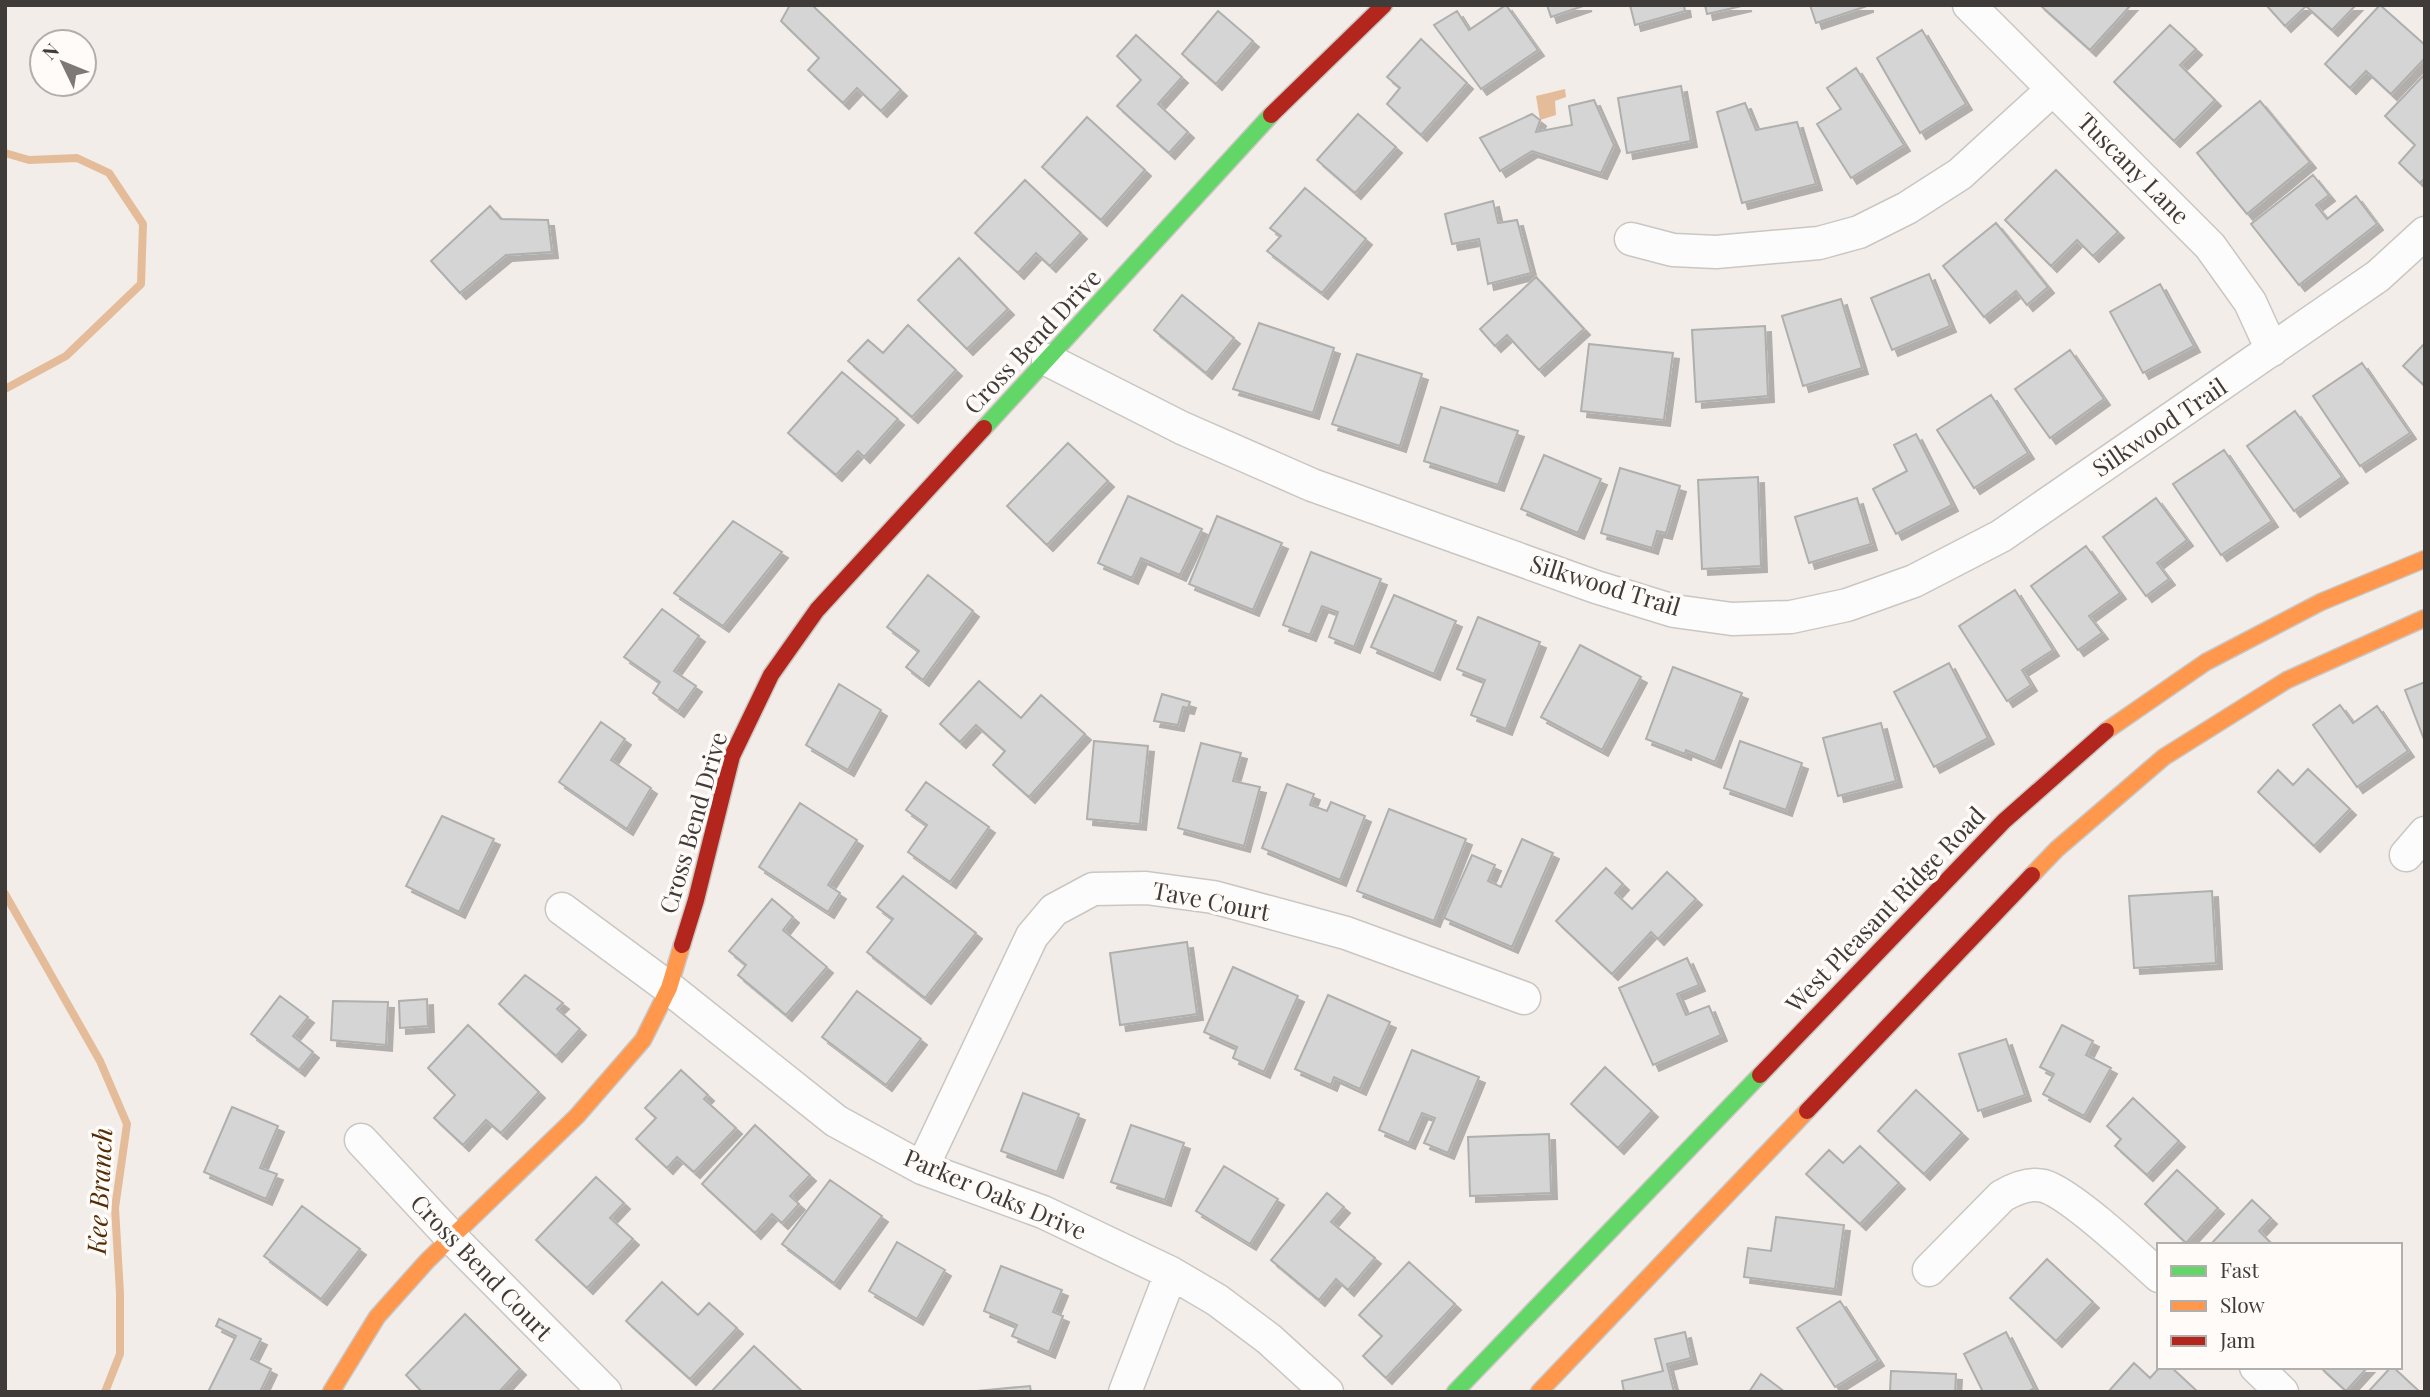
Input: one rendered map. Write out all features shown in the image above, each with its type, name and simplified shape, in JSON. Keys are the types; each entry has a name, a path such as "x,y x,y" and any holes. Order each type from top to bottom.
{"main road":[{"name":"Cross Bend Drive","path":"331,1392 377,1317 426,1261 577,1116 643,1040 668,988 696,900 732,756 771,675 817,610 1284,101 1384,5"},
{"name":"West Pleasant Ridge Road","path":"1455,1392 2004,821 2100,735 2206,662 2321,603 2425,558"},
{"path":"1539,1392 2057,849 2164,757 2287,680 2425,618"}],"street":[{"name":"Tuscany Lane","path":"1969,5 2210,246 2250,302 2272,350"},
{"path":"1631,239 1673,250 1716,252 1819,243 1859,232 1906,208 1960,174 2053,89"},
{"name":"Silkwood Trail","path":"1048,360 1182,428 1312,485 1596,587 1674,611 1732,619 1791,617 1847,605 1914,581 2001,536 2378,276 2425,233"},
{"name":"Tave Court","path":"922,1167 1032,936 1054,910 1093,889 1146,888 1213,897 1346,933 1524,998"},
{"name":"Parker Oaks Drive","path":"562,909 668,988 836,1121 922,1167 1043,1212 1171,1273 1217,1300 1258,1331 1327,1392"},
{"name":"Cross Bend Court","path":"361,1140 452,1238 605,1392"},
{"path":"1929,1270 2003,1196 2015,1189 2035,1185 2045,1186 2063,1196 2157,1274"},
{"path":"1125,1392 1171,1273"},
{"path":"2258,1369 2282,1392"}],"shaded area":[{"path":"1565,89 1566,97 1555,101 1556,115 1540,120 1536,96"}],"building":[{"path":"790,5 812,5 901,90 881,111 857,88 843,103 808,70 819,58 781,21"},
{"path":"1506,5 1538,50 1481,89 1434,25 1457,11 1469,30"},
{"path":"1547,5 1586,5 1551,17"},
{"path":"1630,5 1684,5 1685,11 1635,25"},
{"path":"1705,5 1746,5 1707,14"},
{"path":"1810,5 1867,5 1867,6 1816,23"},
{"path":"2040,5 2131,5 2090,50"},
{"path":"2266,5 2356,5 2332,30 2306,6 2285,26"},
{"path":"2380,5 2425,45 2425,58 2391,94 2366,71 2350,88 2325,64"},
{"path":"1218,11 1253,41 1216,84 1182,54"},
{"path":"2170,25 2196,49 2180,65 2215,100 2174,141 2114,82"},
{"path":"1922,30 1966,104 1920,133 1877,58"},
{"path":"1136,35 1182,77 1158,104 1188,132 1169,153 1117,106 1141,80 1117,56"},
{"path":"1421,39 1467,83 1421,135 1387,104 1400,88 1387,77"},
{"path":"1856,68 1904,145 1851,178 1817,124 1841,109 1827,88"},
{"path":"2425,74 2425,178 2420,183 2399,163 2415,145 2385,116"},
{"path":"1681,86 1691,141 1627,153 1618,98"},
{"path":"1594,100 1614,145 1601,173 1532,151 1500,171 1480,138 1532,114 1540,120 1536,132 1572,125 1569,106"},
{"path":"2260,101 2310,162 2247,214 2197,153"},
{"path":"1745,103 1756,130 1797,122 1816,184 1742,203 1717,112"},
{"path":"1358,114 1396,147 1355,193 1317,160"},
{"path":"1087,117 1145,170 1101,220 1042,167"},
{"path":"2056,170 2118,232 2093,256 2077,240 2051,266 2005,220"},
{"path":"2313,175 2329,195 2316,205 2327,219 2356,196 2377,224 2299,285 2251,224"},
{"path":"1025,180 1081,233 1050,266 1036,253 1018,273 975,233"},
{"path":"1305,188 1366,239 1322,293 1267,251 1281,236 1270,228"},
{"path":"1493,201 1498,223 1517,220 1531,273 1488,284 1479,239 1452,244 1445,214"},
{"path":"490,206 501,219 548,220 552,252 506,255 460,293 431,261"},
{"path":"1996,223 2048,287 2027,305 2016,291 1984,317 1943,266"},
{"path":"959,258 1008,309 967,349 918,300"},
{"path":"1929,274 1950,326 1892,350 1871,298"},
{"path":"1536,277 1584,329 1539,370 1507,335 1495,346 1480,329"},
{"path":"2160,284 2194,346 2143,373 2110,312"},
{"path":"1182,295 1234,338 1206,373 1154,330"},
{"path":"1841,299 1862,368 1803,386 1782,316"},
{"path":"1259,323 1334,348 1313,413 1233,389"},
{"path":"908,325 956,370 912,417 848,361 868,340 883,353"},
{"path":"1765,326 1768,396 1696,402 1692,330"},
{"path":"2425,343 2425,386 2403,366"},
{"path":"1589,344 1673,353 1664,420 1581,411"},
{"path":"2070,350 2104,399 2050,438 2015,389"},
{"path":"1357,354 1422,374 1400,446 1332,424"},
{"path":"2362,363 2410,433 2360,466 2313,396"},
{"path":"842,372 898,419 864,457 858,451 836,475 788,433"},
{"path":"1991,395 2028,453 1974,488 1937,430"},
{"path":"1441,407 1518,431 1498,485 1424,461"},
{"path":"2295,411 2342,477 2294,511 2247,446"},
{"path":"1916,434 1952,505 1896,534 1873,489 1907,471 1894,445"},
{"path":"1068,443 1108,481 1047,545 1007,506"},
{"path":"2224,450 2272,521 2221,555 2173,484"},
{"path":"1544,455 1601,479 1578,533 1521,509"},
{"path":"1620,468 1680,486 1666,533 1657,531 1652,548 1601,533"},
{"path":"1758,477 1761,566 1702,569 1698,480"},
{"path":"1128,496 1202,529 1180,575 1141,558 1132,578 1098,563"},
{"path":"1857,498 1871,544 1809,563 1795,517"},
{"path":"2156,498 2187,540 2157,563 2169,579 2146,596 2103,537"},
{"path":"1217,516 1282,543 1253,610 1189,584"},
{"path":"733,521 782,552 723,626 674,593"},
{"path":"2086,546 2120,593 2089,616 2102,633 2078,650 2031,586"},
{"path":"1311,552 1381,579 1354,647 1329,637 1338,612 1322,606 1310,635 1283,625"},
{"path":"928,575 973,611 923,680 906,667 919,651 887,627"},
{"path":"2015,590 2053,650 2022,670 2031,685 2007,701 1959,626"},
{"path":"1394,595 1456,621 1434,674 1371,647"},
{"path":"662,609 699,636 674,671 696,686 678,711 653,693 660,682 624,657"},
{"path":"1478,617 1540,642 1506,729 1471,715 1485,680 1457,669"},
{"path":"1580,645 1641,677 1602,750 1541,717"},
{"path":"1949,663 1988,738 1934,767 1894,692"},
{"path":"1673,667 1742,693 1715,762 1686,750 1685,754 1646,739"},
{"path":"979,681 1021,718 1041,695 1085,734 1029,797 993,765 1005,751 976,725 960,742 940,724"},
{"path":"2425,682 2425,742 2405,690"},
{"path":"839,684 881,710 848,770 806,745"},
{"path":"1162,694 1190,702 1188,708 1183,707 1178,725 1154,721"},
{"path":"2340,705 2353,723 2377,706 2408,751 2357,787 2313,725"},
{"path":"601,722 625,739 611,760 651,788 627,829 559,782"},
{"path":"1881,723 1896,781 1838,796 1823,738"},
{"path":"1094,741 1148,746 1140,824 1087,819"},
{"path":"1740,741 1802,763 1786,810 1724,788"},
{"path":"1201,743 1241,753 1233,781 1260,787 1244,846 1178,828"},
{"path":"2308,769 2350,809 2314,846 2258,792 2278,770 2293,785"},
{"path":"926,782 989,827 950,882 908,852 927,825 906,810"},
{"path":"1287,784 1314,794 1310,805 1327,811 1331,802 1365,816 1340,880 1262,848"},
{"path":"800,803 857,840 828,885 840,893 828,912 759,867"},
{"path":"1389,809 1466,839 1434,921 1357,891"},
{"path":"442,816 494,839 459,912 406,886"},
{"path":"1522,839 1553,853 1512,947 1444,918 1472,855 1495,865 1488,881 1501,887"},
{"path":"1606,868 1623,884 1615,893 1632,909 1667,872 1696,899 1658,939 1651,932 1612,974 1556,921"},
{"path":"903,876 976,933 925,998 867,952 893,919 877,907"},
{"path":"2212,891 2216,963 2134,968 2129,896"},
{"path":"772,899 793,917 783,930 827,967 786,1015 738,975 746,965 729,951"},
{"path":"1187,942 1197,1014 1120,1025 1110,953"},
{"path":"1687,958 1699,985 1677,994 1686,1015 1709,1006 1721,1035 1653,1065 1619,988"},
{"path":"1233,967 1298,996 1264,1072 1233,1058 1237,1047 1204,1032"},
{"path":"525,975 563,1003 557,1009 580,1029 556,1056 499,1004"},
{"path":"857,991 921,1039 886,1085 822,1037"},
{"path":"1328,995 1390,1022 1360,1089 1334,1077 1331,1085 1295,1069"},
{"path":"280,996 308,1017 293,1036 313,1052 299,1070 251,1034"},
{"path":"427,999 428,1026 400,1028 399,1001"},
{"path":"333,1001 388,1002 386,1045 331,1040"},
{"path":"468,1025 539,1092 501,1133 486,1120 463,1145 434,1118 455,1095 428,1068"},
{"path":"2062,1025 2093,1041 2086,1055 2111,1068 2084,1116 2043,1094 2054,1074 2040,1067"},
{"path":"2006,1039 2025,1095 1978,1111 1959,1054"},
{"path":"1412,1050 1479,1077 1448,1153 1424,1143 1435,1118 1422,1113 1409,1143 1379,1130"},
{"path":"1605,1067 1652,1111 1618,1148 1571,1104"},
{"path":"681,1070 708,1095 704,1099 736,1128 694,1172 677,1157 667,1168 636,1139 656,1118 645,1108"},
{"path":"1916,1090 1962,1133 1924,1174 1878,1131"},
{"path":"1023,1093 1079,1114 1057,1172 1001,1151"},
{"path":"2133,1098 2179,1141 2147,1175 2115,1146 2121,1139 2107,1126"},
{"path":"232,1107 278,1126 260,1168 277,1174 266,1199 204,1172"},
{"path":"755,1125 810,1175 790,1196 799,1204 782,1223 772,1214 755,1233 702,1184"},
{"path":"1131,1125 1184,1143 1165,1200 1111,1182"},
{"path":"1549,1134 1551,1193 1470,1196 1468,1137"},
{"path":"1860,1146 1899,1183 1860,1224 1806,1174 1829,1150 1843,1163"},
{"path":"1224,1166 1278,1199 1250,1244 1196,1211"},
{"path":"2177,1170 2218,1208 2186,1243 2145,1204"},
{"path":"596,1177 624,1203 610,1218 633,1239 587,1288 536,1240"},
{"path":"830,1180 882,1216 834,1283 782,1244"},
{"path":"1327,1193 1344,1207 1331,1222 1375,1258 1348,1290 1336,1279 1319,1300 1271,1260"},
{"path":"2252,1200 2271,1218 2259,1231 2271,1243 2212,1243"},
{"path":"302,1206 360,1249 321,1299 264,1256"},
{"path":"1776,1217 1844,1225 1835,1289 1744,1277 1748,1248 1771,1251"},
{"path":"897,1242 945,1270 917,1319 869,1291"},
{"path":"2047,1259 2093,1302 2056,1341 2010,1298"},
{"path":"1409,1262 1455,1304 1386,1378 1363,1356 1382,1336 1359,1315"},
{"path":"1001,1266 1062,1290 1053,1312 1063,1316 1049,1352 1012,1336 1017,1325 984,1311"},
{"path":"662,1282 698,1315 709,1303 737,1328 690,1379 626,1321"},
{"path":"1840,1301 1878,1360 1835,1387 1797,1328"},
{"path":"465,1314 520,1369 499,1392 422,1392 406,1375"},
{"path":"219,1319 261,1339 251,1359 271,1369 260,1392 208,1392 236,1336 216,1326"},
{"path":"1685,1332 1691,1358 1667,1364 1674,1392 1624,1392 1622,1381 1663,1371 1655,1339"},
{"path":"2006,1332 2034,1388 2027,1392 1983,1392 1964,1354"},
{"path":"754,1346 803,1392 711,1392"},
{"path":"2134,1363 2150,1378 2158,1369 2173,1369 2198,1392 2108,1392"},
{"path":"2322,1369 2366,1369 2346,1391"},
{"path":"2389,1369 2395,1369 2420,1392 2368,1392"},
{"path":"1891,1371 1956,1374 1955,1392 1890,1392"},
{"path":"1761,1374 1785,1392 1749,1392"},
{"path":"1030,1386 1031,1392 966,1392"}],"waterway":[{"name":"Kee Branch","path":"5,153 29,160 77,158 109,173 143,224 141,284 66,356 5,389"},
{"name":"Kee Branch","path":"5,894 100,1061 127,1124 115,1208 120,1354 105,1392"}],"traffic: fast":[{"path":"984,428 1271,115"},
{"path":"1455,1392 1760,1075"}],"traffic: slow":[{"path":"2106,731 2206,662 2321,602 2425,559"},
{"path":"2032,875 2057,849 2164,757 2287,680 2425,618"},
{"path":"331,1392 377,1317 427,1261 577,1116 643,1040 669,988 682,945"},
{"path":"1539,1392 1807,1111"}],"traffic: jam":[{"path":"1271,115 1384,5"},
{"path":"682,945 732,756 771,675 817,610 984,428"},
{"path":"1760,1075 2004,821 2106,731"},
{"path":"1807,1111 2032,875"}]}
